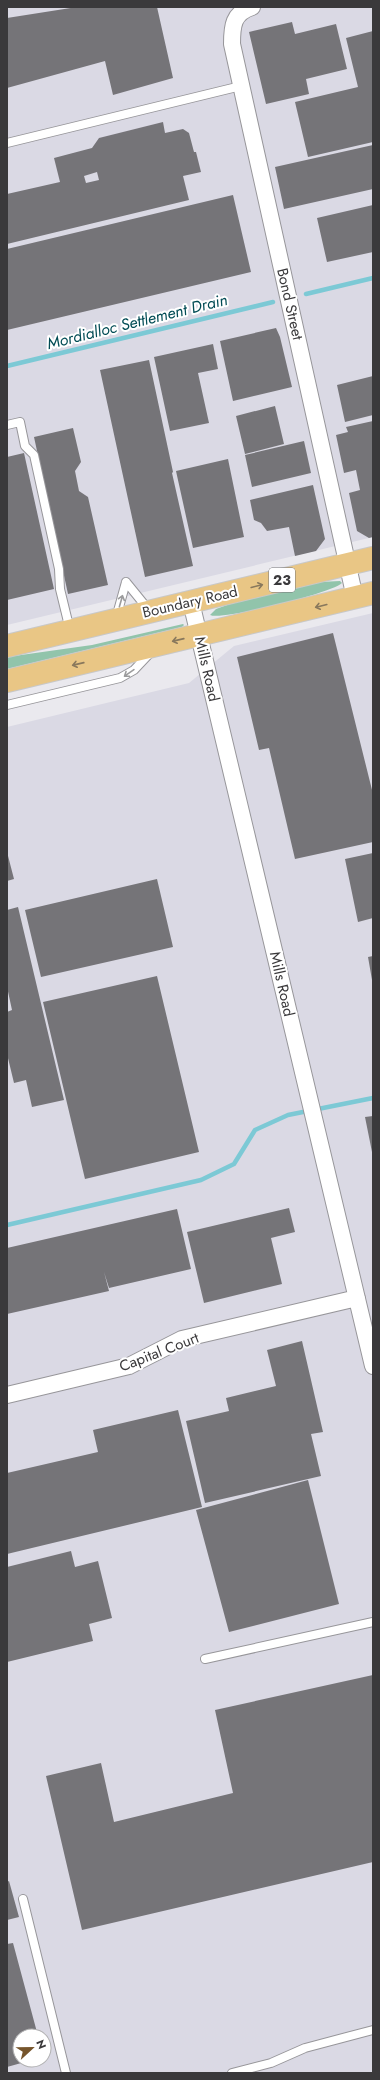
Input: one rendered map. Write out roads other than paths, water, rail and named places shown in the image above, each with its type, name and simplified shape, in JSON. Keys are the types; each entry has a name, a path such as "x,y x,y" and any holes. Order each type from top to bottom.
{"main road":[{"name":"Boundary Road","path":"7,646 373,558"},
{"name":"23","path":"7,681 364,595"}],"street":[{"name":"Bond Street","path":"245,8 232,27 232,44 347,564 364,595"},
{"name":"Mills Road","path":"192,602 357,1298 370,1341 373,1366"},
{"name":"Capital Court","path":"7,1395 129,1366 182,1340 357,1298"}],"lane":[{"path":"7,143 241,86"},
{"path":"7,424 20,422 25,446 34,455 59,569 60,589 70,631"},
{"path":"116,620 126,582 150,612"},
{"path":"7,705 120,678 134,670 157,645"},
{"path":"205,1659 373,1622"},
{"path":"23,1899 66,2073"},
{"path":"232,2073 271,2063 305,2048 373,2030"}],"waterway":[{"name":"Mordialloc Settlement Drain","path":"306,294 373,278"},
{"name":"Mordialloc Settlement Drain","path":"7,366 273,302"},
{"path":"7,1225 201,1180 234,1164 255,1130 288,1115 373,1098"}]}
